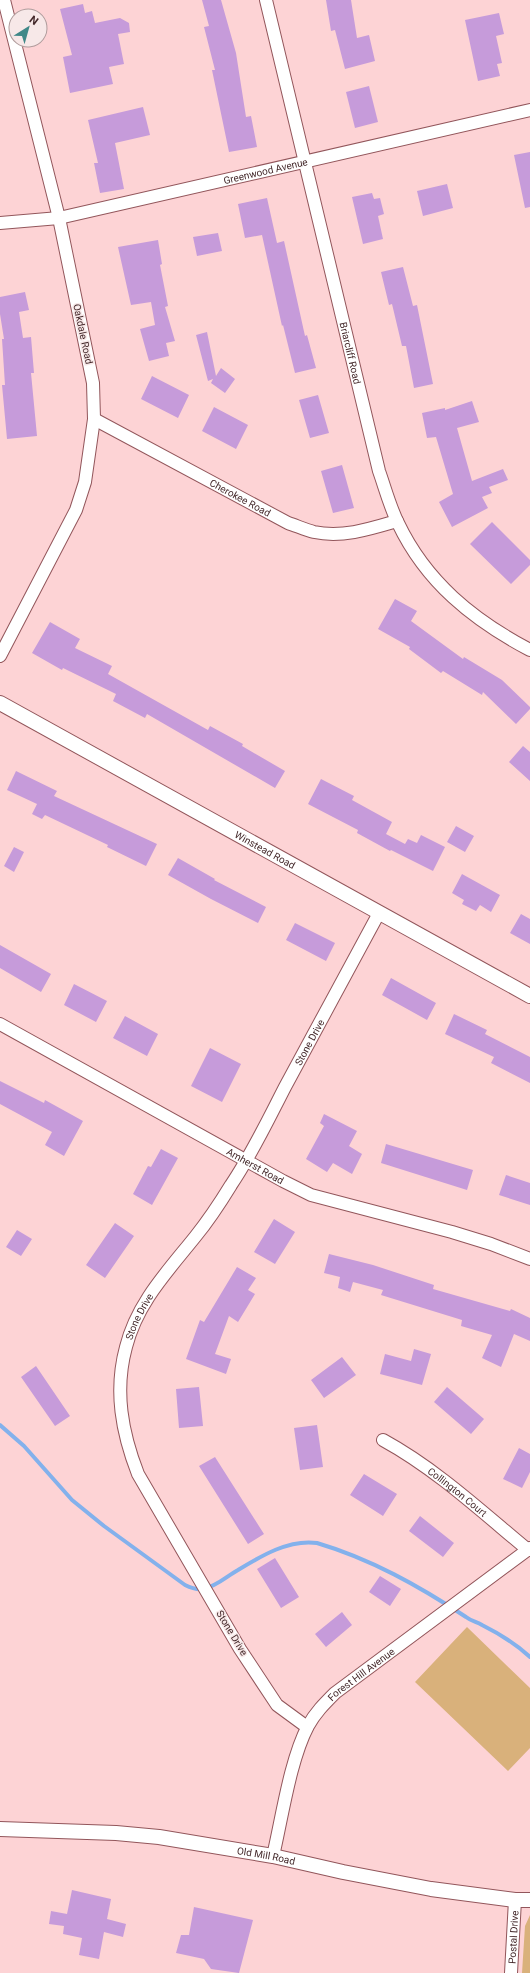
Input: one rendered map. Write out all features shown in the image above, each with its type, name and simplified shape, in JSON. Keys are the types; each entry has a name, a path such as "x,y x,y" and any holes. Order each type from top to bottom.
{"street":[{"name":"Oakdale Road","path":"0,656 76,510 85,482 94,419 93,383 59,218 4,0"},
{"name":"Briarcliff Road","path":"266,0 379,471 397,521 410,548 430,576 459,603 488,625 530,650"},
{"name":"Greenwood Avenue","path":"0,223 59,218 530,110"},
{"name":"Cherokee Road","path":"94,419 288,523 314,532 341,535 370,529 397,521"},
{"name":"Winstead Road","path":"0,704 530,996"},
{"name":"Stone Drive","path":"307,1727 277,1705 240,1649 138,1474 128,1449 122,1424 120,1377 126,1347 135,1320 150,1292 195,1236 232,1185 379,913"},
{"name":"Amherst Road","path":"0,1024 311,1195 452,1232 491,1244 530,1259"},
{"name":"Collington Court","path":"383,1440 408,1454 430,1469 529,1549"},
{"name":"Forest Hill Avenue","path":"273,1856 295,1759 307,1727 319,1709 335,1693 529,1549"},
{"name":"Old Mill Road","path":"0,1829 108,1832 159,1836 273,1856 431,1889 515,1900 530,1900"},
{"name":"Postal Drive","path":"511,1973 515,1900"}],"shaded area":[{"path":"467,1627 530,1688 530,1748 508,1771 415,1682"},
{"path":"530,1915 530,1973 522,1973 525,1926"}],"building":[{"path":"202,0 221,0 236,53 246,117 251,116 257,147 229,152 212,70 215,70 204,27 209,26"},
{"path":"326,0 351,0 357,38 369,35 375,61 345,69 335,30 331,31"},
{"path":"83,4 85,13 92,11 95,23 120,18 129,23 130,32 118,34 124,64 109,67 113,84 70,93 63,57 72,55 60,9"},
{"path":"499,13 504,34 496,36 502,63 497,64 500,76 478,81 465,20"},
{"path":"369,86 378,122 355,128 346,92"},
{"path":"143,107 150,135 115,143 124,189 100,193 94,163 98,163 88,120"},
{"path":"530,152 530,207 525,208 514,155"},
{"path":"447,184 453,208 423,216 417,191"},
{"path":"372,193 374,199 380,198 384,214 378,216 383,239 363,244 352,197"},
{"path":"267,198 277,243 284,241 305,336 307,335 316,368 295,373 283,325 282,326 262,235 245,238 238,204"},
{"path":"218,233 222,251 197,256 193,237"},
{"path":"158,240 162,264 160,265 168,306 165,307 175,341 166,343 169,356 149,361 140,329 155,325 151,302 131,305 118,247"},
{"path":"403,267 413,306 417,305 433,384 414,388 406,346 402,346 392,304 389,305 381,272"},
{"path":"25,292 29,310 19,312 23,338 31,337 34,373 31,373 37,436 7,439 2,385 5,385 2,339 4,339 0,314 0,297"},
{"path":"207,332 216,376 221,368 235,379 225,393 211,383 213,379 208,381 196,335"},
{"path":"152,376 189,395 178,418 141,399"},
{"path":"318,395 329,433 310,438 299,400"},
{"path":"472,401 479,422 457,428 472,481 503,469 508,480 489,487 492,493 482,497 488,508 452,527 439,502 453,494 436,437 427,438 422,413 445,408 445,410"},
{"path":"214,407 248,425 236,449 202,431"},
{"path":"342,465 354,508 333,513 321,471"},
{"path":"492,522 530,560 530,565 511,584 470,544"},
{"path":"395,599 417,611 411,621 463,659 464,657 502,680 530,707 530,709 516,724 483,692 482,695 443,671 441,673 409,649 410,647 378,629"},
{"path":"50,622 80,639 75,648 112,666 108,674 208,730 210,726 243,744 242,746 285,771 275,788 147,714 145,718 113,701 116,694 63,668 62,670 32,653"},
{"path":"523,746 530,752 530,781 509,762"},
{"path":"16,771 57,791 54,796 157,844 146,866 107,847 108,845 45,815 42,819 32,814 37,804 7,790"},
{"path":"321,779 354,796 352,800 392,822 386,834 405,844 408,839 417,843 421,835 445,847 433,871 391,850 390,851 357,833 358,830 308,804"},
{"path":"456,826 474,836 465,852 447,842"},
{"path":"14,847 24,852 14,872 4,866"},
{"path":"178,858 215,879 214,880 266,907 258,923 168,875"},
{"path":"462,874 500,895 491,912 480,905 476,911 462,904 464,900 452,893"},
{"path":"521,914 530,919 530,944 510,933"},
{"path":"295,923 335,943 326,961 286,940"},
{"path":"0,945 51,974 41,992 0,968"},
{"path":"391,978 436,1003 427,1020 382,995"},
{"path":"74,984 107,1001 96,1022 64,1005"},
{"path":"454,1014 487,1030 485,1034 530,1057 530,1083 491,1063 494,1057 445,1034"},
{"path":"125,1016 158,1034 147,1056 113,1038"},
{"path":"210,1048 241,1064 222,1102 191,1086"},
{"path":"0,1081 44,1103 45,1100 83,1121 64,1156 45,1145 52,1132 0,1104"},
{"path":"324,1114 357,1131 349,1146 362,1154 352,1174 333,1163 327,1172 306,1159 324,1126 320,1123"},
{"path":"386,1144 473,1170 467,1190 381,1163"},
{"path":"161,1149 178,1158 152,1205 133,1194 148,1166 151,1167"},
{"path":"506,1175 530,1183 530,1205 499,1195"},
{"path":"274,1219 295,1232 275,1264 254,1252"},
{"path":"115,1223 134,1236 105,1278 86,1265"},
{"path":"17,1230 32,1239 21,1256 6,1247"},
{"path":"329,1254 373,1265 434,1285 433,1289 510,1311 511,1309 530,1318 530,1341 514,1334 501,1367 482,1358 492,1335 461,1326 462,1320 381,1295 383,1290 353,1282 350,1292 338,1288 340,1277 324,1273"},
{"path":"237,1267 256,1278 248,1290 255,1294 238,1322 229,1316 215,1354 231,1359 226,1374 186,1359 200,1320 204,1322"},
{"path":"414,1349 431,1354 422,1385 380,1374 385,1354 411,1361"},
{"path":"342,1357 356,1375 324,1398 311,1380"},
{"path":"36,1366 70,1416 55,1426 21,1377"},
{"path":"199,1387 203,1426 179,1428 176,1389"},
{"path":"447,1387 484,1419 471,1434 434,1402"},
{"path":"317,1425 323,1467 300,1470 294,1428"},
{"path":"519,1448 530,1454 530,1472 522,1488 503,1479"},
{"path":"215,1457 264,1534 248,1544 199,1466"},
{"path":"364,1474 397,1494 383,1516 350,1495"},
{"path":"420,1516 454,1543 443,1557 409,1531"},
{"path":"275,1558 299,1597 281,1608 257,1569"},
{"path":"380,1576 401,1589 390,1606 369,1592"},
{"path":"342,1612 352,1625 326,1647 315,1634"},
{"path":"72,1890 111,1899 107,1919 126,1924 123,1937 104,1932 99,1959 79,1955 82,1938 63,1934 64,1926 49,1924 51,1911 67,1914"},
{"path":"194,1907 253,1920 239,1973 211,1969 204,1959 176,1953 181,1935 189,1935"}],"waterway":[{"path":"0,1425 24,1446 72,1500 104,1526 187,1586 198,1589 208,1588 266,1554 286,1546 307,1542 317,1543 356,1557 394,1574 470,1620 501,1636 530,1657"}]}
